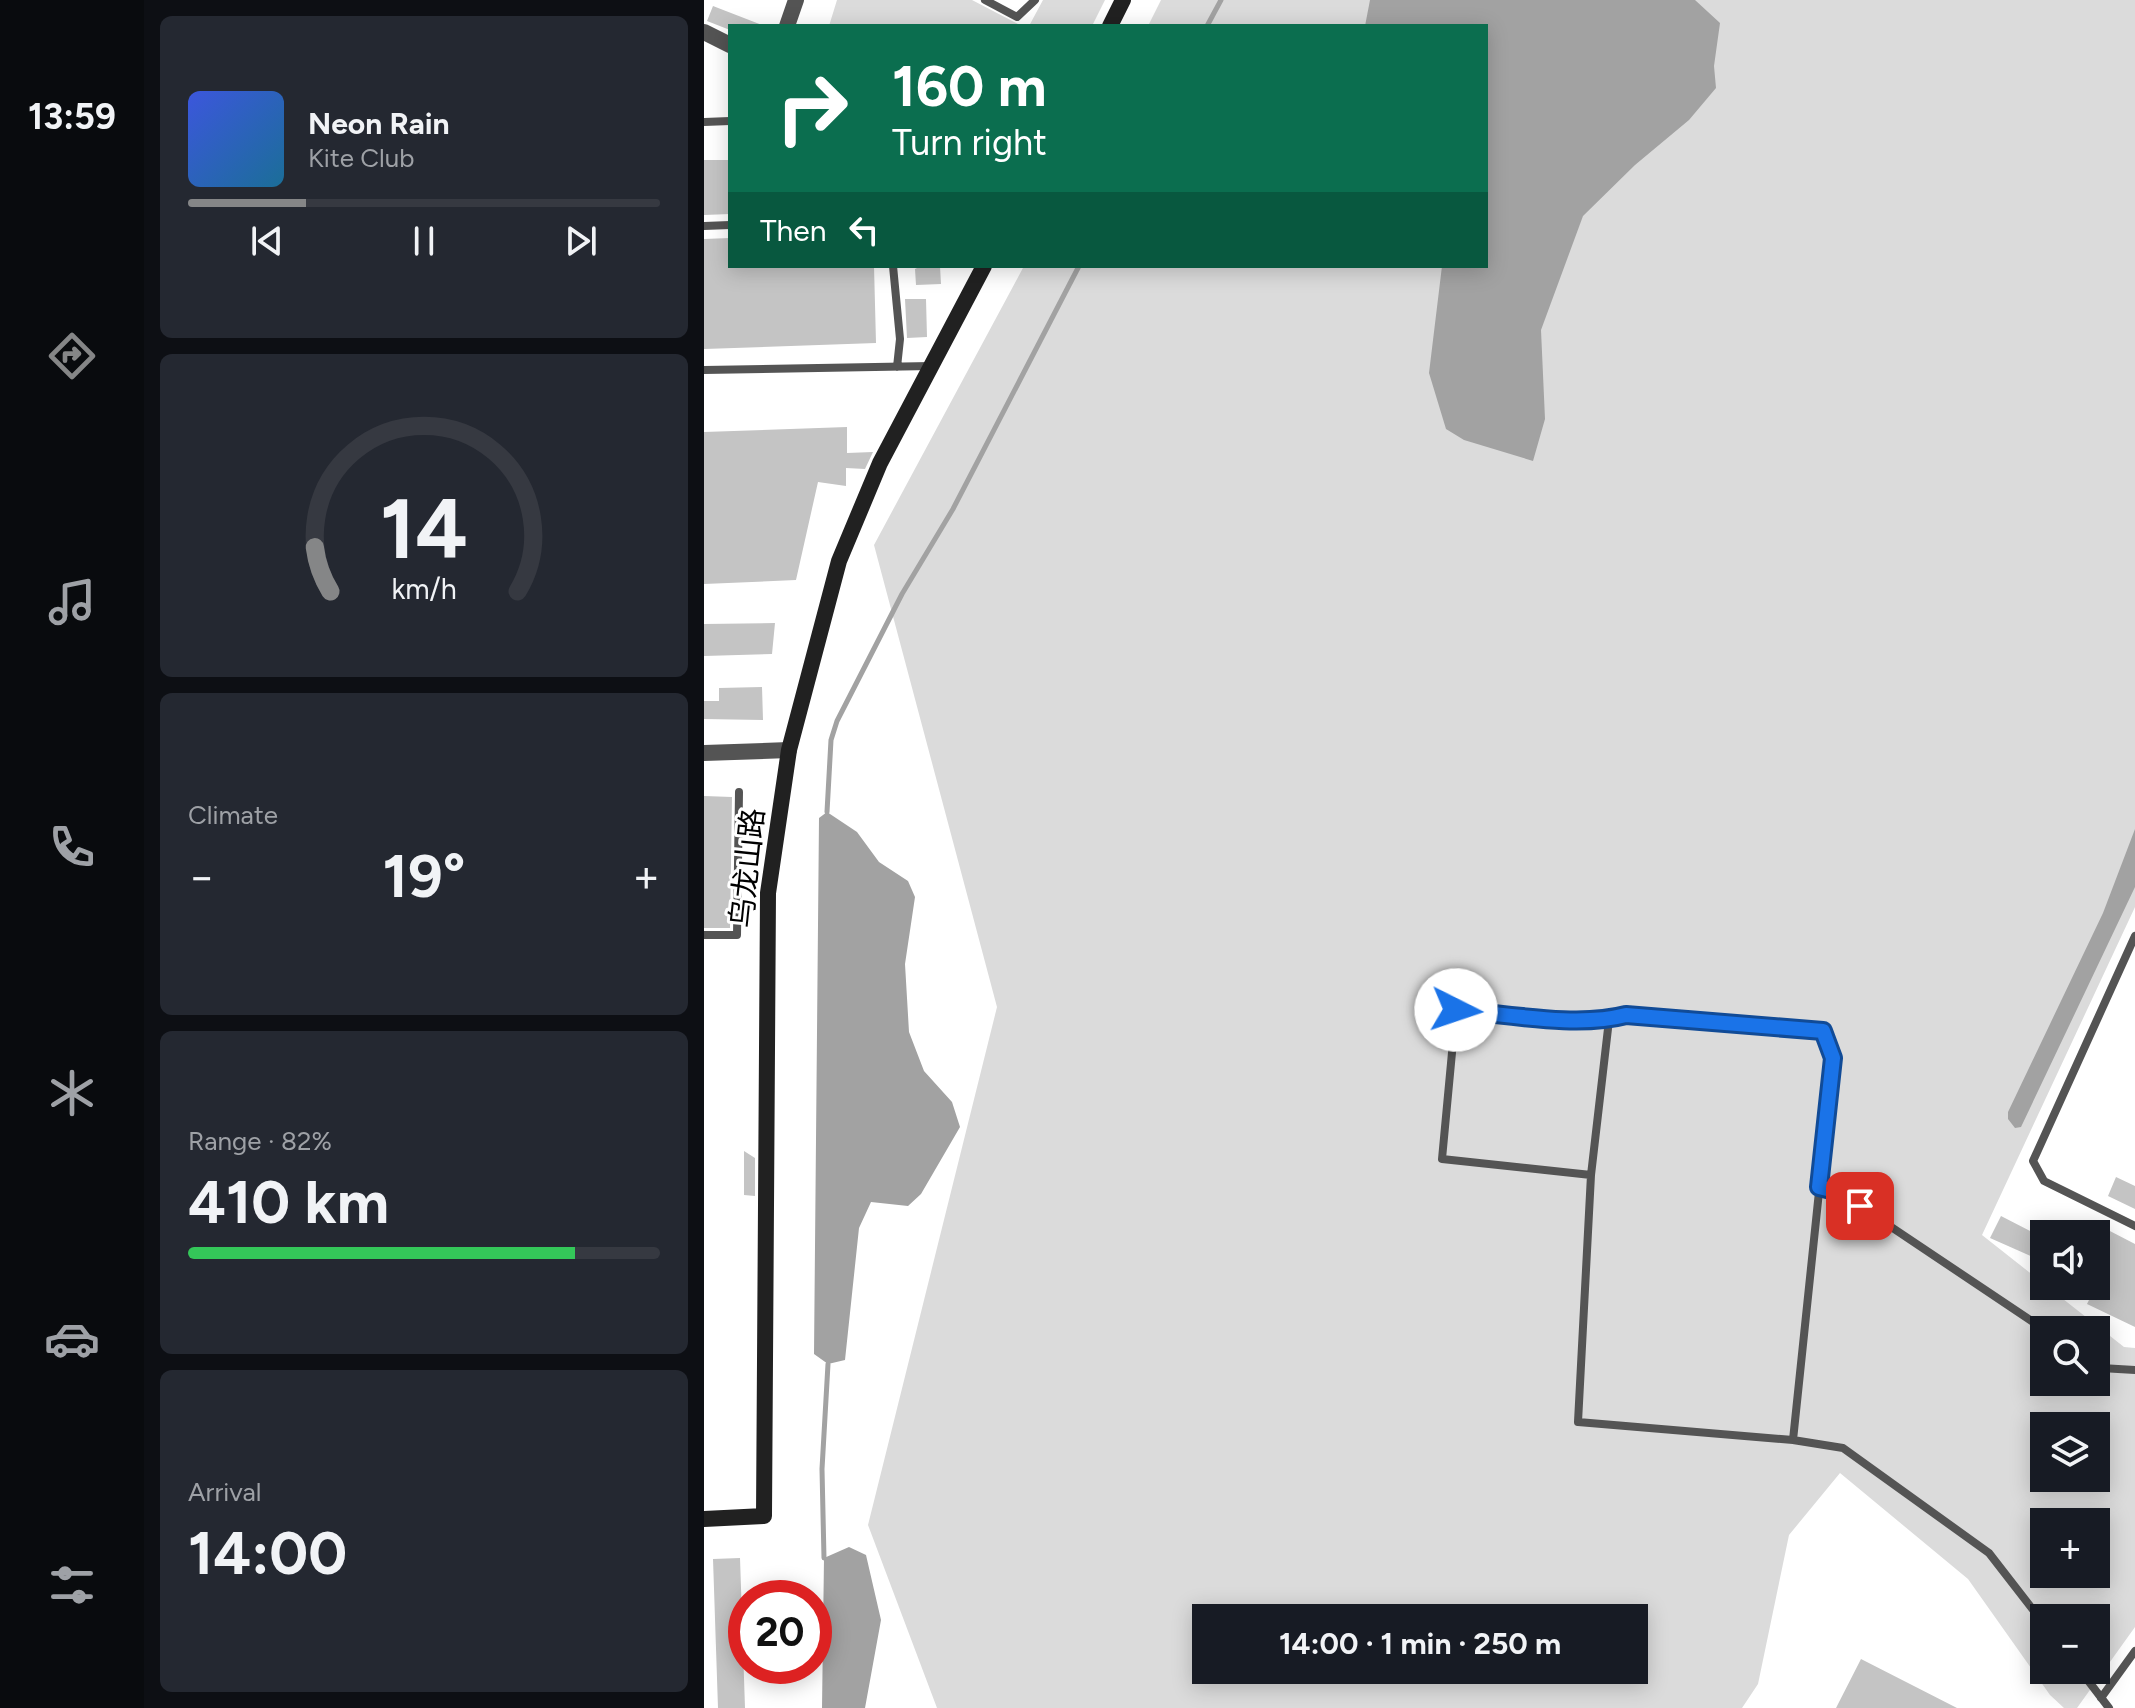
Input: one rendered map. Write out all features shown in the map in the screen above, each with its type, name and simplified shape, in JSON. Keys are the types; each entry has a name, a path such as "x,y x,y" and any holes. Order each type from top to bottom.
{"street":[{"path":"788,24 796,0"},
{"path":"1111,24 1123,0"},
{"path":"704,32 728,44"},
{"name":"乌龙山路","path":"704,1519 764,1516 768,893 789,750 839,561 880,463 983,268"},
{"path":"704,753 789,750"}],"lane":[{"path":"985,0 1017,17 1035,0"},
{"path":"704,122 728,121"},
{"path":"704,226 728,225"},
{"path":"893,268 900,339 897,367"},
{"path":"704,370 932,366"},
{"path":"704,935 737,935 739,792"},
{"path":"2135,936 2033,1161 2044,1181 2135,1226"},
{"path":"1591,1175 1442,1159 1456,1010 1609,1020 1626,1015 1823,1031 1833,1058 1793,1440"},
{"path":"1609,1020 1591,1175 1578,1422 1793,1440 1843,1448 1989,1553 2030,1606"},
{"path":"1819,1187 1839,1192 2030,1320"},
{"path":"2110,1369 2135,1370"},
{"path":"2101,1698 2135,1651"},
{"path":"2090,1684 2109,1708"}],"shaded area":[{"path":"837,0 972,0 1018,24 830,24"},
{"path":"1043,0 1105,0 1093,24 1030,24"},
{"path":"1161,0 2135,0 2135,907 1982,1235 2030,1273 2030,1300 2064,1300 2085,1316 2030,1316 2030,1396 2110,1396 2110,1336 2124,1347 2135,1348 2135,1627 2110,1662 2110,1604 2030,1604 2030,1667 1968,1579 1840,1473 1789,1535 1758,1684 1742,1708 937,1708 868,1525 997,1007 874,545 1023,268 1488,268 1488,24 1149,24"},
{"path":"1370,0 1695,0 1720,23 1714,66 1716,88 1689,120 1635,165 1583,216 1541,330 1545,419 1533,461 1464,440 1446,429 1429,373 1442,268 1488,268 1488,24 1365,24"},
{"path":"827,812 857,832 879,862 908,881 915,897 905,964 909,1032 924,1071 952,1102 960,1127 921,1194 908,1206 871,1202 859,1228 845,1360 828,1364 814,1354 819,818"},
{"path":"2135,829 2135,887 2021,1127 2015,1128 2008,1119 2008,1112 2103,913"},
{"path":"849,1547 866,1555 881,1620 865,1708 822,1708 822,1684 832,1684 832,1580 824,1580 824,1558"},
{"path":"2042,1684 2094,1684 2077,1708 2064,1708"}],"building":[{"path":"713,6 759,24 728,24 728,29 707,21"},
{"path":"704,160 728,160 728,214 704,215"},
{"path":"728,238 728,268 874,268 876,343 704,349 704,239"},
{"path":"940,268 941,284 916,285 915,269"},
{"path":"905,299 926,299 927,337 907,338"},
{"path":"847,427 847,453 873,452 865,469 846,468 846,486 818,482 796,580 704,584 704,432"},
{"path":"775,623 772,654 704,656 704,624"},
{"path":"762,687 763,720 704,719 704,701 719,701 719,688"},
{"path":"704,796 732,797 730,928 704,928"},
{"path":"744,1151 755,1158 755,1196 744,1195"},
{"path":"2116,1177 2135,1186 2135,1209 2108,1196"},
{"path":"2001,1216 2030,1231 2030,1256 1990,1238"},
{"path":"2110,1231 2135,1244 2135,1327 2087,1304 2089,1300 2110,1300"},
{"path":"740,1558 741,1580 728,1580 728,1684 744,1684 745,1708 718,1708 713,1559"},
{"path":"1861,1659 1957,1708 1836,1708"}],"waterway":[{"path":"1208,24 1221,0"},
{"path":"827,812 831,740 837,721 902,594 953,509 1078,268"},
{"path":"824,1558 822,1469 828,1364"}],"route":[{"path":"1456,1010 1609,1020 1626,1015 1795,1026 1823,1031 1833,1058 1819,1187 1839,1192 1860,1206"}]}
